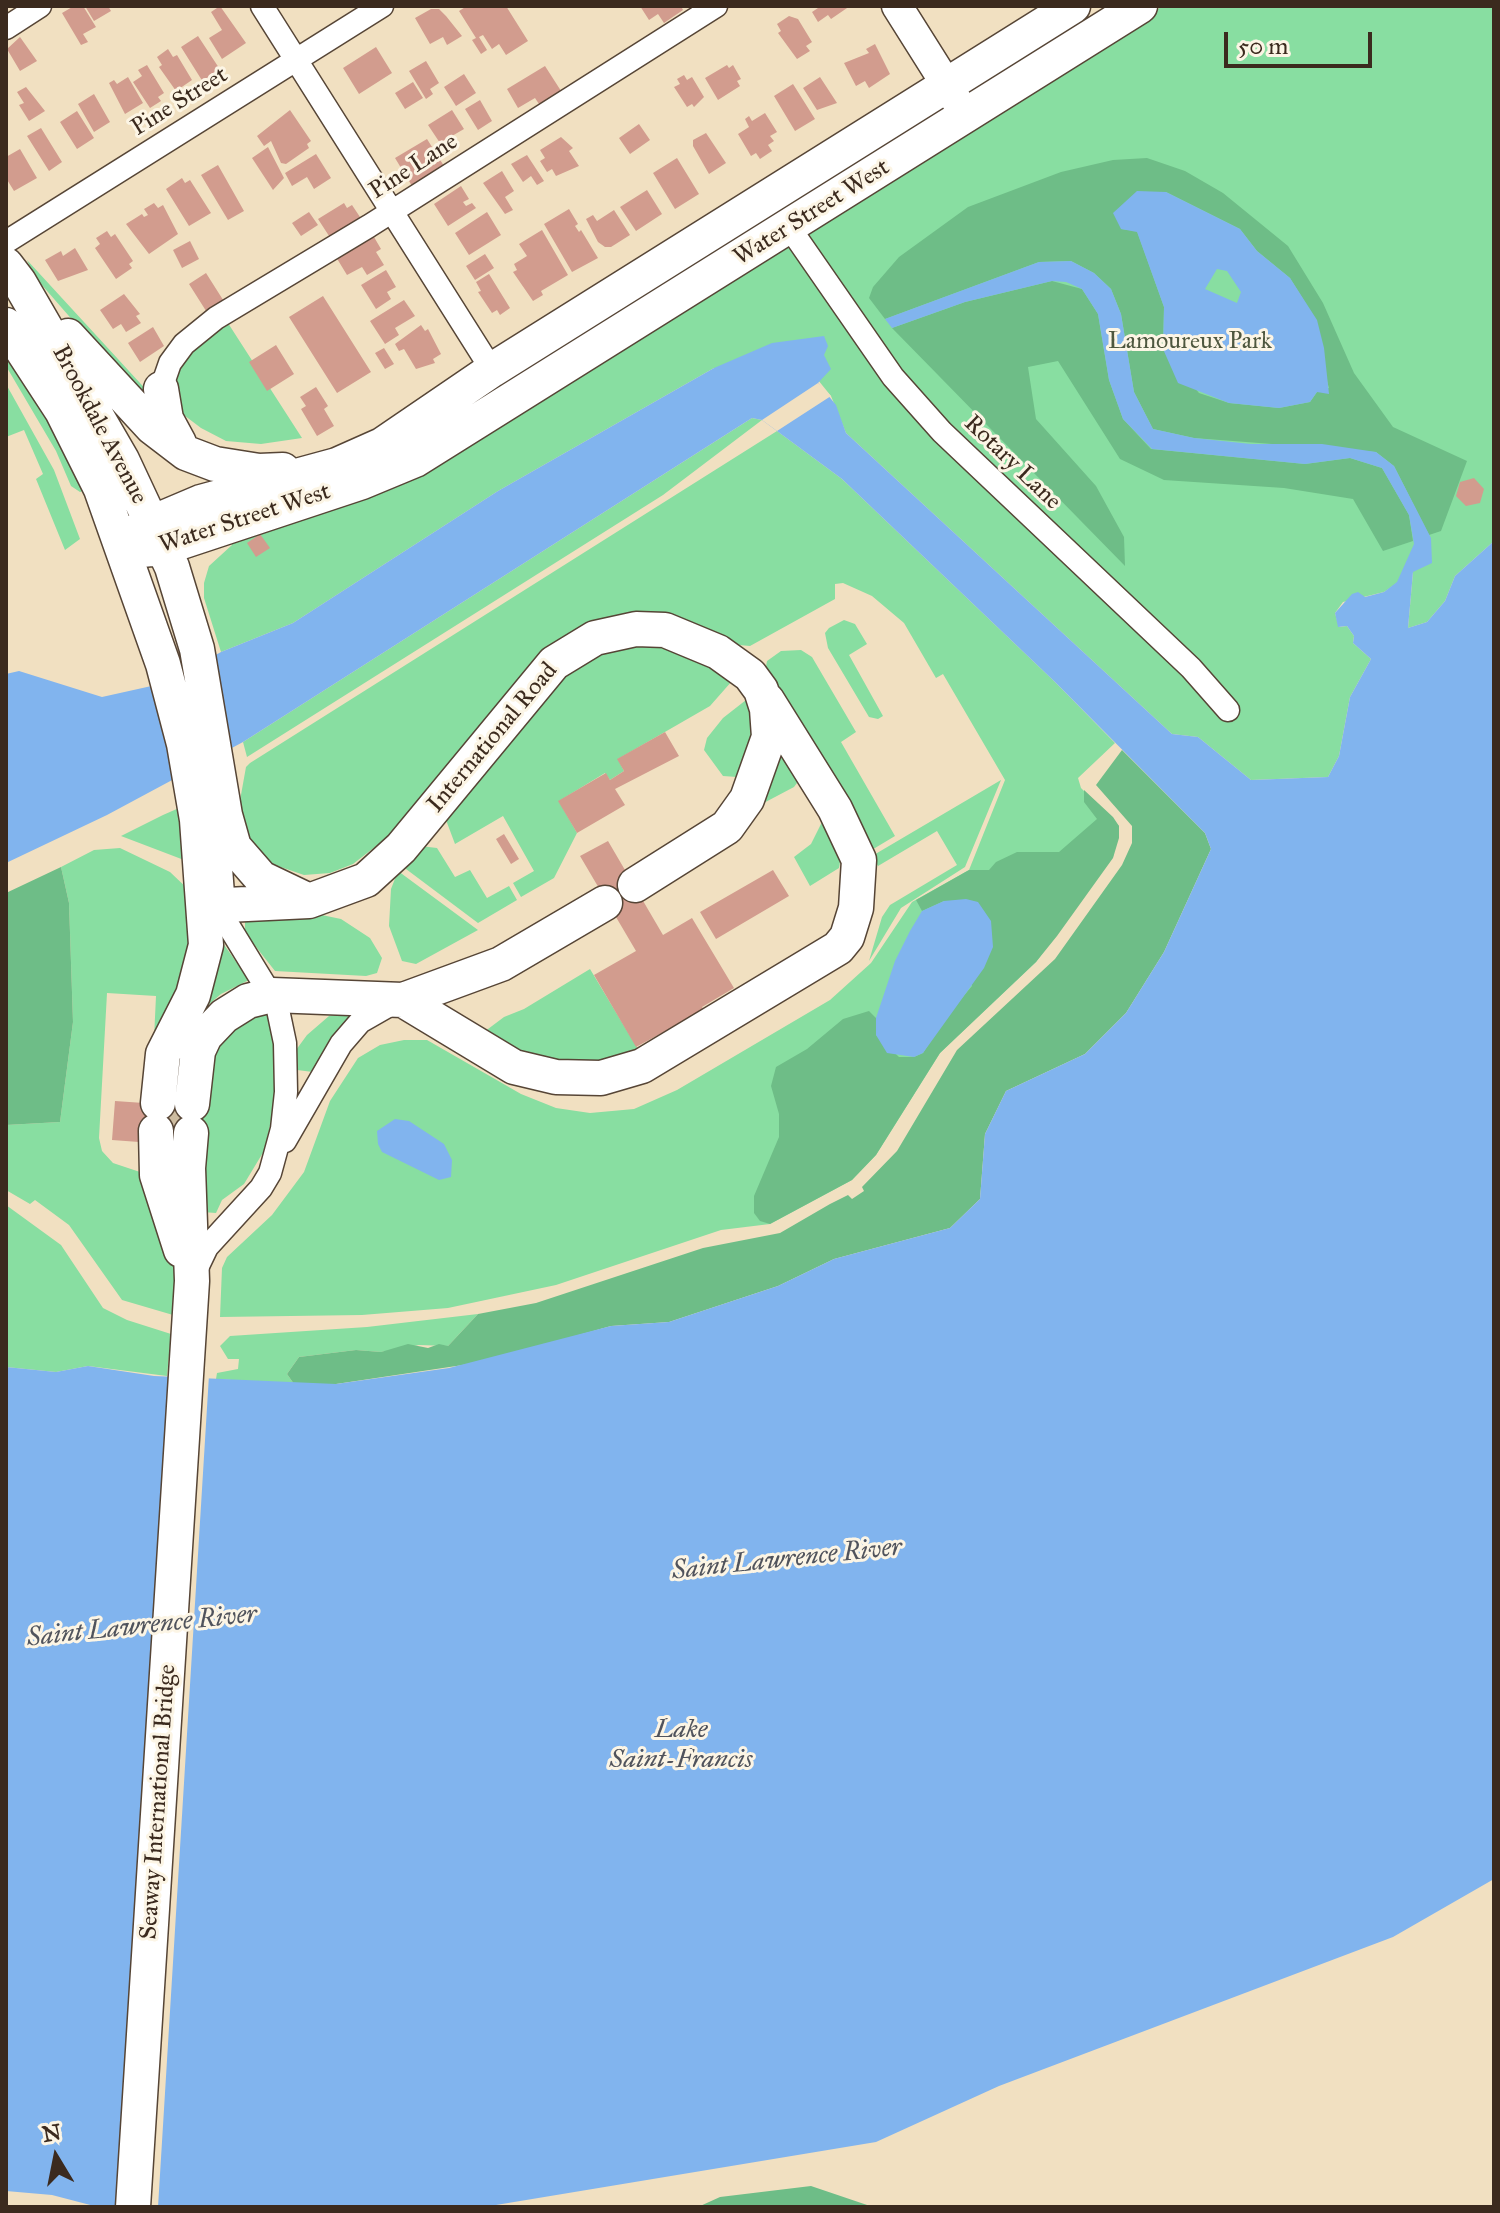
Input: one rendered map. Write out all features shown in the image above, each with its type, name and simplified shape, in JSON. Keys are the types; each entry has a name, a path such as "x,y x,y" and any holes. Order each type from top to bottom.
{"main road":[{"name":"Water Street West","path":"123,544 141,550 201,502 323,469 382,445 492,370 1073,6"},
{"name":"Water Street West","path":"157,535 362,482 415,460 1140,6"},
{"path":"13,274 152,427 186,453 215,464 259,471 323,469"},
{"name":"Brookdale Avenue","path":"13,274 122,460 157,535 197,649 206,785"},
{"name":"Brookdale Avenue","path":"6,325 44,380 80,443 123,544 206,785"},
{"path":"161,389 166,419 186,453"},
{"name":"International Road","path":"215,906 309,901 366,880 391,859 538,678 573,649 615,633 665,630 700,643 750,678"},
{"path":"635,885 713,839 739,813 769,737 767,709 750,678"},
{"path":"403,1000 514,1067 556,1077 601,1078 642,1066 838,948 852,925 859,860 835,809 750,678"},
{"path":"206,785 225,815 234,847 251,870 277,889 309,901"},
{"path":"175,1118 163,1054 193,995 215,906 206,785"},
{"path":"191,1283 157,1175 198,1051 212,1026 248,1001 272,995 403,1000 501,964 605,903"},
{"name":"Seaway International Bridge","path":"133,2207 191,1283"}],"street":[{"path":"6,28 40,6"},
{"path":"262,6 492,370"},
{"name":"Pine Street","path":"6,242 382,6"},
{"name":"Pine Lane","path":"161,389 170,363 184,344 216,318 393,211 716,6"},
{"path":"897,6 966,116"},
{"name":"Rotary Lane","path":"789,227 893,377 942,432 1191,668 1228,710"},
{"path":"225,815 215,906 272,995 281,1016 286,1065 276,1156"},
{"path":"191,1283 207,1247 261,1188 276,1156 341,1044 374,1011 403,1000"}],"green space":[{"name":"Lamoureux Park","path":"1163,6 1494,6 1494,541 1455,576 1445,601 1427,622 1408,628 1413,572 1384,592 1343,602 1335,613 1339,627 1347,626 1354,636 1353,643 1371,659 1350,697 1339,756 1328,777 1251,780 1198,737 1172,734 846,433 831,396 818,380 714,368 498,491 293,623 221,652 204,598 204,583 209,566 232,545 228,535 349,499"},
{"path":"1147,158 1185,171 1223,193 1288,246 1323,303 1354,373 1393,427 1467,461 1441,531 1429,535 1394,466 1376,452 1194,438 1153,429 1134,392 1121,314 1111,289 1094,273 1071,261 1039,262 885,319 869,298 873,287 899,257 968,207 1061,172 1113,160","holes":["1166,192 1240,229 1257,251 1290,278 1303,299 1329,388 1317,392 1310,402 1279,408 1229,403 1199,393 1163,349 1164,307 1137,231 1121,229"]},
{"path":"27,260 151,395 150,409 34,276"},
{"path":"1052,281 1082,289 1098,314 1109,380 1123,419 1151,449 1305,464 1350,458 1382,468 1409,515 1413,541 1383,551 1353,499 1284,488 1164,480 1120,459 1058,361 1028,367 1036,419 1096,486 1124,537 1125,566 892,328 965,302"},
{"path":"226,320 302,438 261,444 226,441 201,428 168,403 181,362"},
{"path":"6,351 36,395 85,490 80,492 71,486 56,451 6,366"},
{"path":"6,384 54,470 80,539 65,550 36,479 43,474 24,430 6,437"},
{"path":"752,418 762,420 663,495 247,757 243,742"},
{"path":"777,431 842,479 1115,743 1078,778 1081,788 1119,826 1113,857 1036,962 940,1053 876,1155 852,1180 770,1224 721,1230 556,1285 448,1308 362,1315 220,1317 222,1268 227,1257 272,1215 304,1172 330,1101 358,1058 380,1045 404,1040 427,1040 521,1094 556,1108 590,1113 634,1109 677,1090 830,1000 871,963 912,902 969,870 1005,780 943,674 936,678 904,623 872,596 843,583 835,584 835,599 750,646 739,645 679,619 575,631 534,659 384,846 380,843 353,864 330,873 304,875 272,864 249,841 239,806 246,767 250,763"},
{"path":"844,620 855,624 867,644 849,655 883,716 878,719 869,717 828,648 825,633"},
{"path":"659,644 704,659 732,681 710,706 618,759 624,771 610,780 605,773 559,801 577,833 554,878 521,897 513,883 534,871 503,816 455,844 446,820 564,672 608,648"},
{"path":"801,650 812,657 856,732 841,742 895,836 870,851 765,672 767,661 781,651"},
{"path":"746,700 758,723 737,777 723,776 704,750 707,738 723,718"},
{"path":"781,736 800,779 794,787 758,806"},
{"path":"1122,750 1205,833 1211,849 1164,952 1126,1013 1085,1054 1006,1091 985,1134 980,1199 950,1228 834,1259 778,1286 669,1322 611,1326 483,1362 336,1384 294,1384 287,1374 299,1357 356,1350 381,1352 408,1344 428,1348 439,1344 448,1346 478,1314 536,1303 703,1248 780,1233 848,1195 852,1199 864,1191 862,1187 897,1151 957,1050 1055,959 1122,865 1132,843 1132,826 1096,785"},
{"path":"1001,780 965,867 901,908 869,961 882,917 890,905 957,865 937,831 878,866 872,856"},
{"path":"1084,790 1113,817 1119,826 1119,838 1113,858 1057,936 1036,962 940,1053 876,1155 852,1180 770,1224 760,1221 754,1213 754,1196 779,1137 779,1114 771,1086 776,1067 807,1049 843,1019 869,1011 876,1018 876,1035 899,1057 914,1057 923,1053 946,1017 972,986 944,901 922,911 916,900 969,870 989,870 996,862 1017,852 1059,852 1097,819 1084,802"},
{"path":"179,808 184,860 121,836 163,815"},
{"path":"823,820 841,853 839,868 810,886 794,857 811,844"},
{"path":"420,846 437,848 455,877 470,870 487,898 509,886 517,900 478,923 402,866"},
{"path":"120,848 170,872 190,891 193,948 153,1059 156,996 107,993 99,1138 102,1151 113,1163 143,1173 176,1267 173,1315 122,1300 69,1225 35,1200 30,1204 6,1190 6,1125 60,1122 73,1022 69,903 61,867 94,850"},
{"path":"61,867 69,903 73,1022 60,1122 6,1125 6,893"},
{"path":"398,871 478,930 416,964 402,961 389,926 391,889"},
{"path":"317,914 341,919 370,938 382,958 377,973 366,976 275,971 245,933 245,921"},
{"path":"220,939 249,980 221,994 201,1011 215,982"},
{"path":"590,969 641,1054 562,1070 480,1035 504,1017 524,1009"},
{"path":"270,1010 276,1041 275,1105 264,1151 244,1184 222,1200 216,1213 202,1212 201,1107 209,1062 220,1041 240,1022"},
{"path":"329,1016 351,1016 313,1072 297,1070 296,1050 307,1035"},
{"path":"6,1205 61,1245 103,1308 127,1320 171,1334 167,1376 88,1366 56,1372 6,1367"},
{"path":"478,1314 448,1346 419,1345 381,1352 356,1350 299,1357 287,1374 294,1384 216,1379 217,1373 238,1369 239,1359 228,1359 220,1346 230,1336 367,1327"},
{"path":"811,2186 873,2207 698,2207 720,2197"}],"water":[{"path":"1137,191 1166,192 1240,229 1257,251 1290,278 1317,320 1324,348 1329,394 1317,392 1310,402 1279,408 1229,403 1178,383 1163,349 1164,307 1137,232 1121,229 1113,213","holes":["1217,269 1227,271 1241,292 1237,303 1205,289"]},
{"name":"Lake Saint-Francis","path":"1071,261 1094,273 1111,289 1121,314 1134,392 1153,429 1194,438 1251,444 1322,444 1376,452 1394,466 1431,538 1432,563 1413,572 1408,628 1427,622 1445,601 1455,576 1494,541 1494,1879 1393,1937 999,2086 876,2142 484,2207 98,2207 52,2195 6,2191 6,1367 56,1372 88,1366 154,1376 336,1384 449,1368 611,1326 669,1322 778,1286 834,1259 950,1228 980,1199 985,1134 1006,1091 1085,1054 1126,1013 1164,952 1211,849 1205,833 1055,682 842,479 762,420 752,418 243,742 107,815 6,863 6,674 19,671 102,697 165,683 221,652 293,623 498,491 714,368 772,343 824,336 828,346 824,355 831,369 818,383 836,405 846,433 1172,734 1198,737 1251,780 1328,777 1339,756 1350,697 1371,659 1353,643 1354,636 1347,626 1338,627 1335,613 1352,594 1358,592 1365,597 1384,592 1397,582 1414,544 1409,515 1382,468 1350,458 1305,464 1152,449 1123,419 1109,380 1098,314 1082,289 1066,282 1052,281 965,302 892,328 885,319 1039,262"},
{"path":"966,899 978,902 991,921 993,947 984,968 923,1053 914,1057 887,1053 876,1035 876,1018 895,961 910,931 922,911 944,901"},
{"path":"395,1119 409,1121 444,1144 452,1160 451,1177 439,1180 382,1152 377,1131"}],"pier":[{"path":"818,383 831,396 777,431 762,420"},
{"path":"169,1372 209,1375 158,2207 116,2207"}],"building":[{"path":"74,6 83,6 96,27 83,34 88,42 81,45 62,13"},
{"path":"85,6 108,6 111,11 94,21"},
{"path":"220,6 246,43 222,59 209,38 222,30 211,12"},
{"path":"467,6 506,6 528,41 506,55 499,44 492,49 483,35 479,37 487,50 481,54 472,40 476,38 459,11"},
{"path":"640,6 681,6 683,10 664,23 658,14 649,20"},
{"path":"821,6 850,6 831,19 828,15 818,22 812,12"},
{"path":"431,9 439,9 462,36 447,45 443,37 430,44 415,18"},
{"path":"789,16 798,19 812,42 806,46 810,51 797,59 778,33 781,31 777,24"},
{"path":"198,36 221,71 203,82 181,47"},
{"path":"20,37 37,61 20,71 7,49"},
{"path":"875,44 890,74 869,88 865,81 856,86 844,63 869,53 866,49"},
{"path":"376,47 392,73 359,94 343,68"},
{"path":"168,49 173,57 177,55 192,80 176,91 159,67 162,65 157,57"},
{"path":"426,61 439,83 430,89 433,94 426,99 409,71"},
{"path":"147,65 164,93 158,97 161,101 150,108 133,82 142,76 138,70"},
{"path":"727,65 729,68 733,65 741,79 737,81 740,86 718,100 705,78"},
{"path":"545,66 563,94 541,107 535,98 518,108 507,89"},
{"path":"464,74 476,93 456,106 444,87"},
{"path":"684,75 687,80 692,77 704,97 694,107 692,104 687,107 674,87 680,84 677,79"},
{"path":"128,77 143,103 125,114 109,83 114,80 117,84"},
{"path":"820,77 837,103 817,110 803,88"},
{"path":"413,82 423,98 405,109 395,93"},
{"path":"793,84 815,119 795,131 774,96"},
{"path":"26,87 45,111 29,121 19,105 24,103 17,92"},
{"path":"94,94 110,122 94,132 78,104"},
{"path":"480,100 492,121 478,130 465,109"},
{"path":"290,110 311,141 307,144 309,148 286,164 281,163 271,141 264,146 257,136"},
{"path":"452,110 464,129 440,143 428,125"},
{"path":"77,111 94,138 77,149 60,122"},
{"path":"765,113 777,132 770,136 774,141 768,145 772,151 760,159 756,153 751,156 738,134 749,127 745,119 749,116 752,121"},
{"path":"639,124 650,140 630,154 619,138"},
{"path":"41,128 62,162 49,171 27,136"},
{"path":"706,133 726,163 709,174 693,146 693,140"},
{"path":"561,137 573,148 569,151 579,166 556,176 552,169 547,172 540,161 545,158 540,150"},
{"path":"427,139 444,166 412,186 395,158"},
{"path":"268,147 284,178 273,190 252,158"},
{"path":"20,149 37,178 14,191 6,178 6,157"},
{"path":"316,154 331,178 314,189 307,177 292,186 285,173"},
{"path":"527,155 544,181 537,185 531,176 523,182 511,164"},
{"path":"677,158 699,194 675,209 653,173"},
{"path":"218,165 244,211 228,220 201,175"},
{"path":"502,171 514,191 505,197 513,210 505,214 483,183"},
{"path":"182,178 185,183 190,180 211,213 189,226 166,189"},
{"path":"461,186 469,199 463,202 466,206 472,203 476,208 448,226 434,204"},
{"path":"647,190 662,214 636,231 620,207"},
{"path":"154,203 158,208 163,205 178,234 149,254 126,224 142,214 144,217 148,215 144,209"},
{"path":"344,203 347,208 352,205 362,220 331,239 318,219"},
{"path":"569,209 578,224 575,226 579,232 581,230 598,258 572,272 544,224"},
{"path":"614,210 630,235 611,247 605,247 598,242 586,219 593,215 597,221"},
{"path":"309,212 318,225 301,236 292,223"},
{"path":"487,212 501,235 469,255 455,233"},
{"path":"542,230 568,275 541,291 543,295 533,301 513,272 517,270 514,264 527,256 519,244"},
{"path":"107,231 111,237 115,234 133,261 129,264 132,268 116,279 95,248 100,244 96,238"},
{"path":"374,237 381,249 376,252 384,265 367,275 362,267 347,275 336,257"},
{"path":"190,241 199,259 182,268 173,250"},
{"path":"75,248 88,270 58,281 45,260 61,251 63,256"},
{"path":"485,254 494,268 475,280 466,266"},
{"path":"386,270 396,287 387,292 391,299 376,309 361,285"},
{"path":"206,273 225,303 208,314 189,284"},
{"path":"489,274 510,308 500,315 497,310 492,313 478,292 481,291 476,282"},
{"path":"124,294 140,314 136,316 141,323 126,332 121,324 113,329 100,310"},
{"path":"323,296 371,372 337,393 289,317"},
{"path":"404,300 415,316 395,328 399,335 385,344 370,321"},
{"path":"421,325 425,331 428,329 441,354 433,359 435,363 416,369 404,349 399,351 395,344"},
{"path":"153,327 164,346 140,362 128,343"},
{"path":"276,345 294,374 267,391 249,362"},
{"path":"384,348 394,364 385,369 375,353"},
{"path":"316,387 328,406 324,409 334,426 317,436 301,409 306,406 300,397"},
{"path":"1474,478 1484,489 1480,503 1466,506 1456,496 1460,482"},
{"path":"260,534 270,548 256,557 247,543"},
{"path":"665,732 679,756 615,789 625,805 577,833 558,801 606,773 610,780 624,771 617,759"},
{"path":"504,834 519,859 511,864 496,839"},
{"path":"608,841 663,935 692,918 734,988 702,1007 704,1010 636,1047 594,975 636,951 580,856"},
{"path":"773,870 789,896 716,939 700,912"},
{"path":"115,1101 201,1107 200,1133 140,1129 139,1142 112,1140"}],"tunnel":[{"path":"174,1131 177,1105"}],"water label":[{"name":"Saint Lawrence River","path":"787,1560"},
{"name":"Saint Lawrence River","path":"142,1627"}]}
